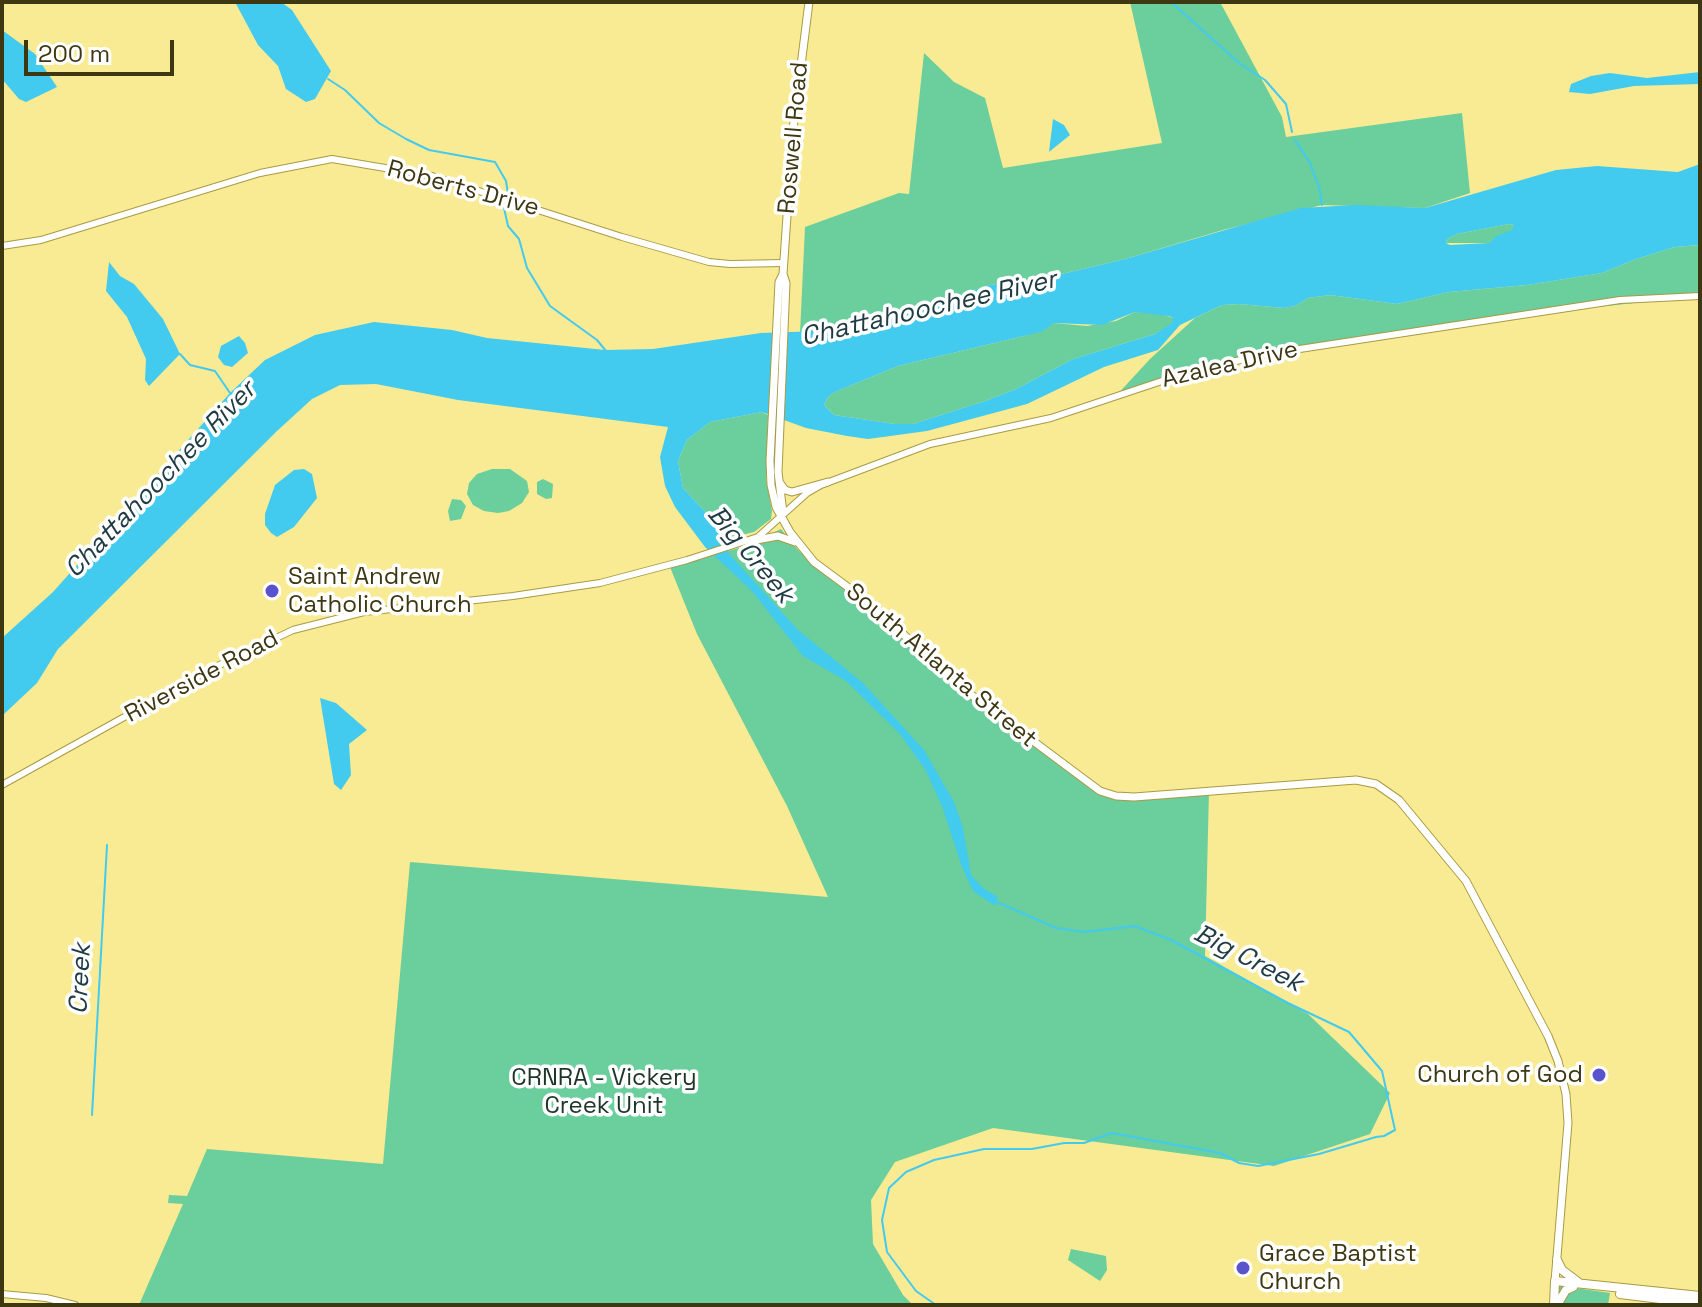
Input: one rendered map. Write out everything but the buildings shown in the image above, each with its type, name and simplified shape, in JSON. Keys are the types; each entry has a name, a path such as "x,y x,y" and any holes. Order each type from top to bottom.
{"highway":[{"path":"1557,1260 1570,1278 1586,1284"},
{"path":"1555,1283 1700,1296"},
{"path":"1555,1283 1700,1304"},
{"path":"1555,1283 1556,1305"},
{"path":"1556,1305 1566,1290 1573,1287"}],"main road":[{"name":"Roswell Road","path":"774,463 779,282 783,274 793,129 809,2"},
{"name":"South Atlanta Street","path":"774,463 783,516"},
{"name":"South Atlanta Street","path":"774,463 773,495 776,507 800,547 822,569 876,608 950,679 1100,791 1134,797 1356,780 1376,784 1399,800 1466,881 1548,1036 1559,1063 1568,1123 1555,1283"},
{"path":"778,481 785,490 792,492 828,482"},
{"path":"751,541 782,536 800,547"}],"street":[{"name":"Roberts Drive","path":"2,246 41,240 260,173 332,159 432,176 709,262 784,263"},
{"name":"Azalea Drive","path":"783,516 807,493 828,482 930,444 1051,418 1101,403 1159,380 1267,354 1596,303 1700,296"},
{"name":"Riverside Road","path":"2,785 235,656 305,626 364,612 591,585 751,541 783,516"},
{"path":"2,1294 46,1298 75,1305"}],"green space":[{"path":"1130,2 1220,2 1282,117 1286,137 1462,113 1470,193 1425,208 1322,205 1125,259 1049,277 989,285 851,330 800,333 805,227 899,193 909,194 924,53 954,82 985,98 1003,168 1162,143"},
{"path":"1514,225 1513,230 1489,243 1446,243 1447,239 1457,234"},
{"path":"1700,245 1700,296 1560,311 1252,359 1114,398 1150,359 1195,318 1222,305 1284,308 1308,298 1330,295 1397,304 1449,292 1527,285 1602,273 1675,247"},
{"path":"1135,312 1160,313 1173,318 1173,323 1155,334 1073,359 1016,389 913,424 834,415 824,405 835,392 898,366 1024,336 1054,323 1087,326 1116,321"},
{"path":"762,412 768,415 766,479 771,519 754,532 725,539 714,521 683,488 678,461 687,440 710,422"},
{"path":"492,469 510,469 527,481 529,492 522,503 498,513 473,505 467,494 469,483 477,474"},
{"path":"543,479 553,484 552,498 546,499 537,494 537,482"},
{"path":"452,499 461,500 466,506 461,519 450,521 448,511"},
{"name":"CRNRA - Vickery Creek Unit","path":"781,529 799,551 1097,791 1125,796 1209,791 1205,956 1308,1014 1390,1093 1370,1134 1274,1166 993,1128 895,1162 871,1200 873,1244 903,1295 913,1305 139,1305 183,1204 168,1203 169,1195 187,1196 207,1149 383,1164 410,862 828,897 787,806 697,634 670,567 746,546"},
{"path":"1071,1249 1106,1256 1107,1270 1100,1281 1068,1260"},
{"path":"1555,1285 1610,1293 1608,1305 1554,1305"}],"water":[{"path":"235,2 281,2 292,10 331,71 315,99 306,102 286,89 278,66 258,45"},
{"path":"2,30 35,54 57,87 26,102 19,99 2,79"},
{"path":"1700,72 1700,84 1634,86 1590,94 1569,92 1571,84 1610,73 1647,78"},
{"path":"1053,119 1064,125 1070,135 1049,152"},
{"name":"Chattahoochee River","path":"1700,164 1700,245 1675,247 1602,273 1527,285 1449,292 1397,304 1330,295 1308,298 1284,308 1222,305 1180,325 1158,350 1104,367 1027,404 927,431 868,439 806,428 762,412 710,422 687,440 678,461 683,488 714,521 730,555 798,630 863,683 924,750 954,802 963,828 971,875 983,888 998,897 995,906 973,891 925,769 900,734 846,681 803,656 752,591 705,547 675,507 665,486 660,457 668,427 458,400 376,384 340,385 312,399 277,431 58,649 37,683 2,716 2,638 53,592 230,393 265,360 315,335 374,322 605,350 653,349 761,333 851,330 989,285 1049,277 1125,259 1301,208 1355,205 1425,208 1556,170 1597,166 1678,172","holes":["1514,225 1512,230 1496,236 1489,243 1446,243 1447,239 1457,234","1135,312 1169,316 1173,318 1172,323 1155,334 1073,359 1016,389 913,424 834,415 824,405 835,392 898,366 1043,331 1054,323 1102,325"]},
{"path":"109,262 120,276 134,284 163,319 180,354 149,386 145,380 146,359 127,317 106,291"},
{"path":"239,336 248,353 232,367 224,365 218,357 221,346"},
{"path":"304,469 312,474 317,498 294,527 277,537 265,525 265,514 275,485 294,470"},
{"path":"320,698 336,703 367,730 349,744 351,775 341,790 334,784"}],"waterway":[{"path":"1171,2 1239,63 1265,80 1286,104 1292,132"},
{"path":"328,79 345,90 379,123 406,139 429,150 495,162 506,181 508,194"},
{"path":"1295,140 1310,163 1322,205"},
{"path":"504,208 508,226 519,239 527,268 550,306 597,340 606,351"},
{"name":"Chattahoochee River","path":"180,354 190,365 215,371 230,393"},
{"name":"Creek","path":"92,1115 107,845"},
{"name":"Big Creek","path":"936,1305 916,1291 887,1252 882,1220 889,1188 906,1172 934,1160 984,1149 1032,1149 1084,1143 1112,1133 1220,1153 1239,1163 1258,1166 1319,1154 1384,1136 1395,1130 1382,1071 1349,1032 1171,940 1135,926 1083,932 1056,928 997,902"}],"place":[{"name":"Saint Andrew Catholic Church","path":"272,591"},
{"name":"Church of God","path":"1599,1075"},
{"name":"Grace Baptist Church","path":"1243,1268"}]}
